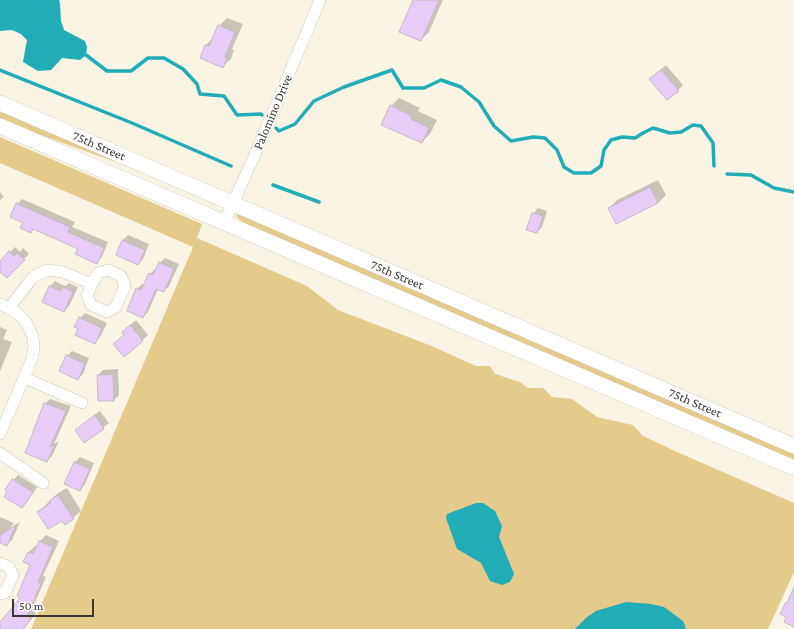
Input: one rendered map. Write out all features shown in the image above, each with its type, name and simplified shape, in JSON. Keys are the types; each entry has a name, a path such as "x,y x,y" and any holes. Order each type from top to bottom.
{"main road":[{"name":"75th Street","path":"0,103 228,213 794,468"},
{"name":"75th Street","path":"0,126 228,213 794,446"}],"street":[{"name":"Palomino Drive","path":"228,213 257,150 320,0"},
{"path":"0,434 32,359 34,347 33,337 26,322 16,312 5,306 33,277 47,270 62,272 92,284"},
{"path":"24,378 82,403"},
{"path":"0,453 43,483"},
{"path":"0,563 9,567 12,575 4,593 0,594"}],"shaded area":[{"path":"0,111 117,161 116,162 32,132 0,118"},
{"path":"0,137 202,224 197,238 307,286 338,310 429,345 476,366 490,366 495,374 520,382 528,388 543,388 552,397 572,399 597,417 633,425 643,436 794,503 794,572 768,629 31,629 193,247 0,163"},
{"path":"238,214 794,453 794,461 242,222 236,216"}],"water":[{"path":"0,0 59,0 61,21 64,30 85,41 87,47 86,55 80,60 62,58 51,70 38,71 23,62 27,40 21,34 12,30 0,31"},
{"path":"476,503 483,503 495,511 502,526 499,537 514,574 510,582 502,585 490,581 481,563 457,549 446,518 447,514"},
{"path":"626,602 651,604 664,607 683,621 686,629 575,629 587,617 596,611"}],"building":[{"path":"413,0 439,0 421,41 399,32"},
{"path":"218,25 235,32 225,57 227,58 223,68 200,58 205,45 209,46"},
{"path":"661,70 679,91 667,100 649,79"},
{"path":"390,105 412,116 411,119 429,128 422,143 381,125"},
{"path":"650,187 658,203 616,224 608,208"},
{"path":"16,203 70,227 68,232 104,248 97,264 75,254 78,249 33,229 31,233 20,228 23,223 10,217"},
{"path":"532,213 543,216 537,233 526,230"},
{"path":"122,240 145,250 138,265 116,255"},
{"path":"9,251 14,256 17,253 25,260 7,278 0,272 0,261"},
{"path":"159,262 174,269 164,292 156,289 143,318 127,311 136,288 141,290 149,273 153,275"},
{"path":"49,286 61,291 63,287 73,292 64,312 42,302"},
{"path":"79,317 102,328 95,344 75,335 78,329 74,327"},
{"path":"130,325 143,341 124,357 113,344 124,335 122,332"},
{"path":"66,355 85,364 78,380 59,371"},
{"path":"113,374 114,401 98,401 97,375"},
{"path":"44,403 66,411 50,447 55,444 47,462 25,453"},
{"path":"95,415 104,429 84,443 75,430"},
{"path":"74,462 90,469 80,491 64,484"},
{"path":"12,479 33,492 22,508 4,497 7,492 5,490"},
{"path":"58,495 74,519 65,525 62,521 48,529 37,512 51,503 49,501"},
{"path":"16,525 7,546 0,543 0,535"},
{"path":"39,541 53,547 38,582 41,584 27,616 31,619 23,629 0,629 0,622 20,598 17,596 30,565 23,562 28,552 33,554"},
{"path":"794,587 794,627 784,622 786,617 780,614"}],"waterway":[{"path":"86,55 107,71 131,71 148,58 164,58 183,69 197,84 200,94 224,96 237,115 262,115"},
{"path":"0,70 132,123 231,166"},
{"path":"276,128 279,131 295,124 314,101 344,87 392,70 403,88 424,88 441,80 461,87 479,102 494,126 511,141 533,137 545,138 557,150 564,167 574,173 591,173 601,166 604,150 611,140 622,137 635,138 653,128 670,133 681,132 693,125 701,126 713,143 714,166"},
{"path":"727,174 751,175 774,188 794,192"},
{"path":"273,185 319,202"}]}
